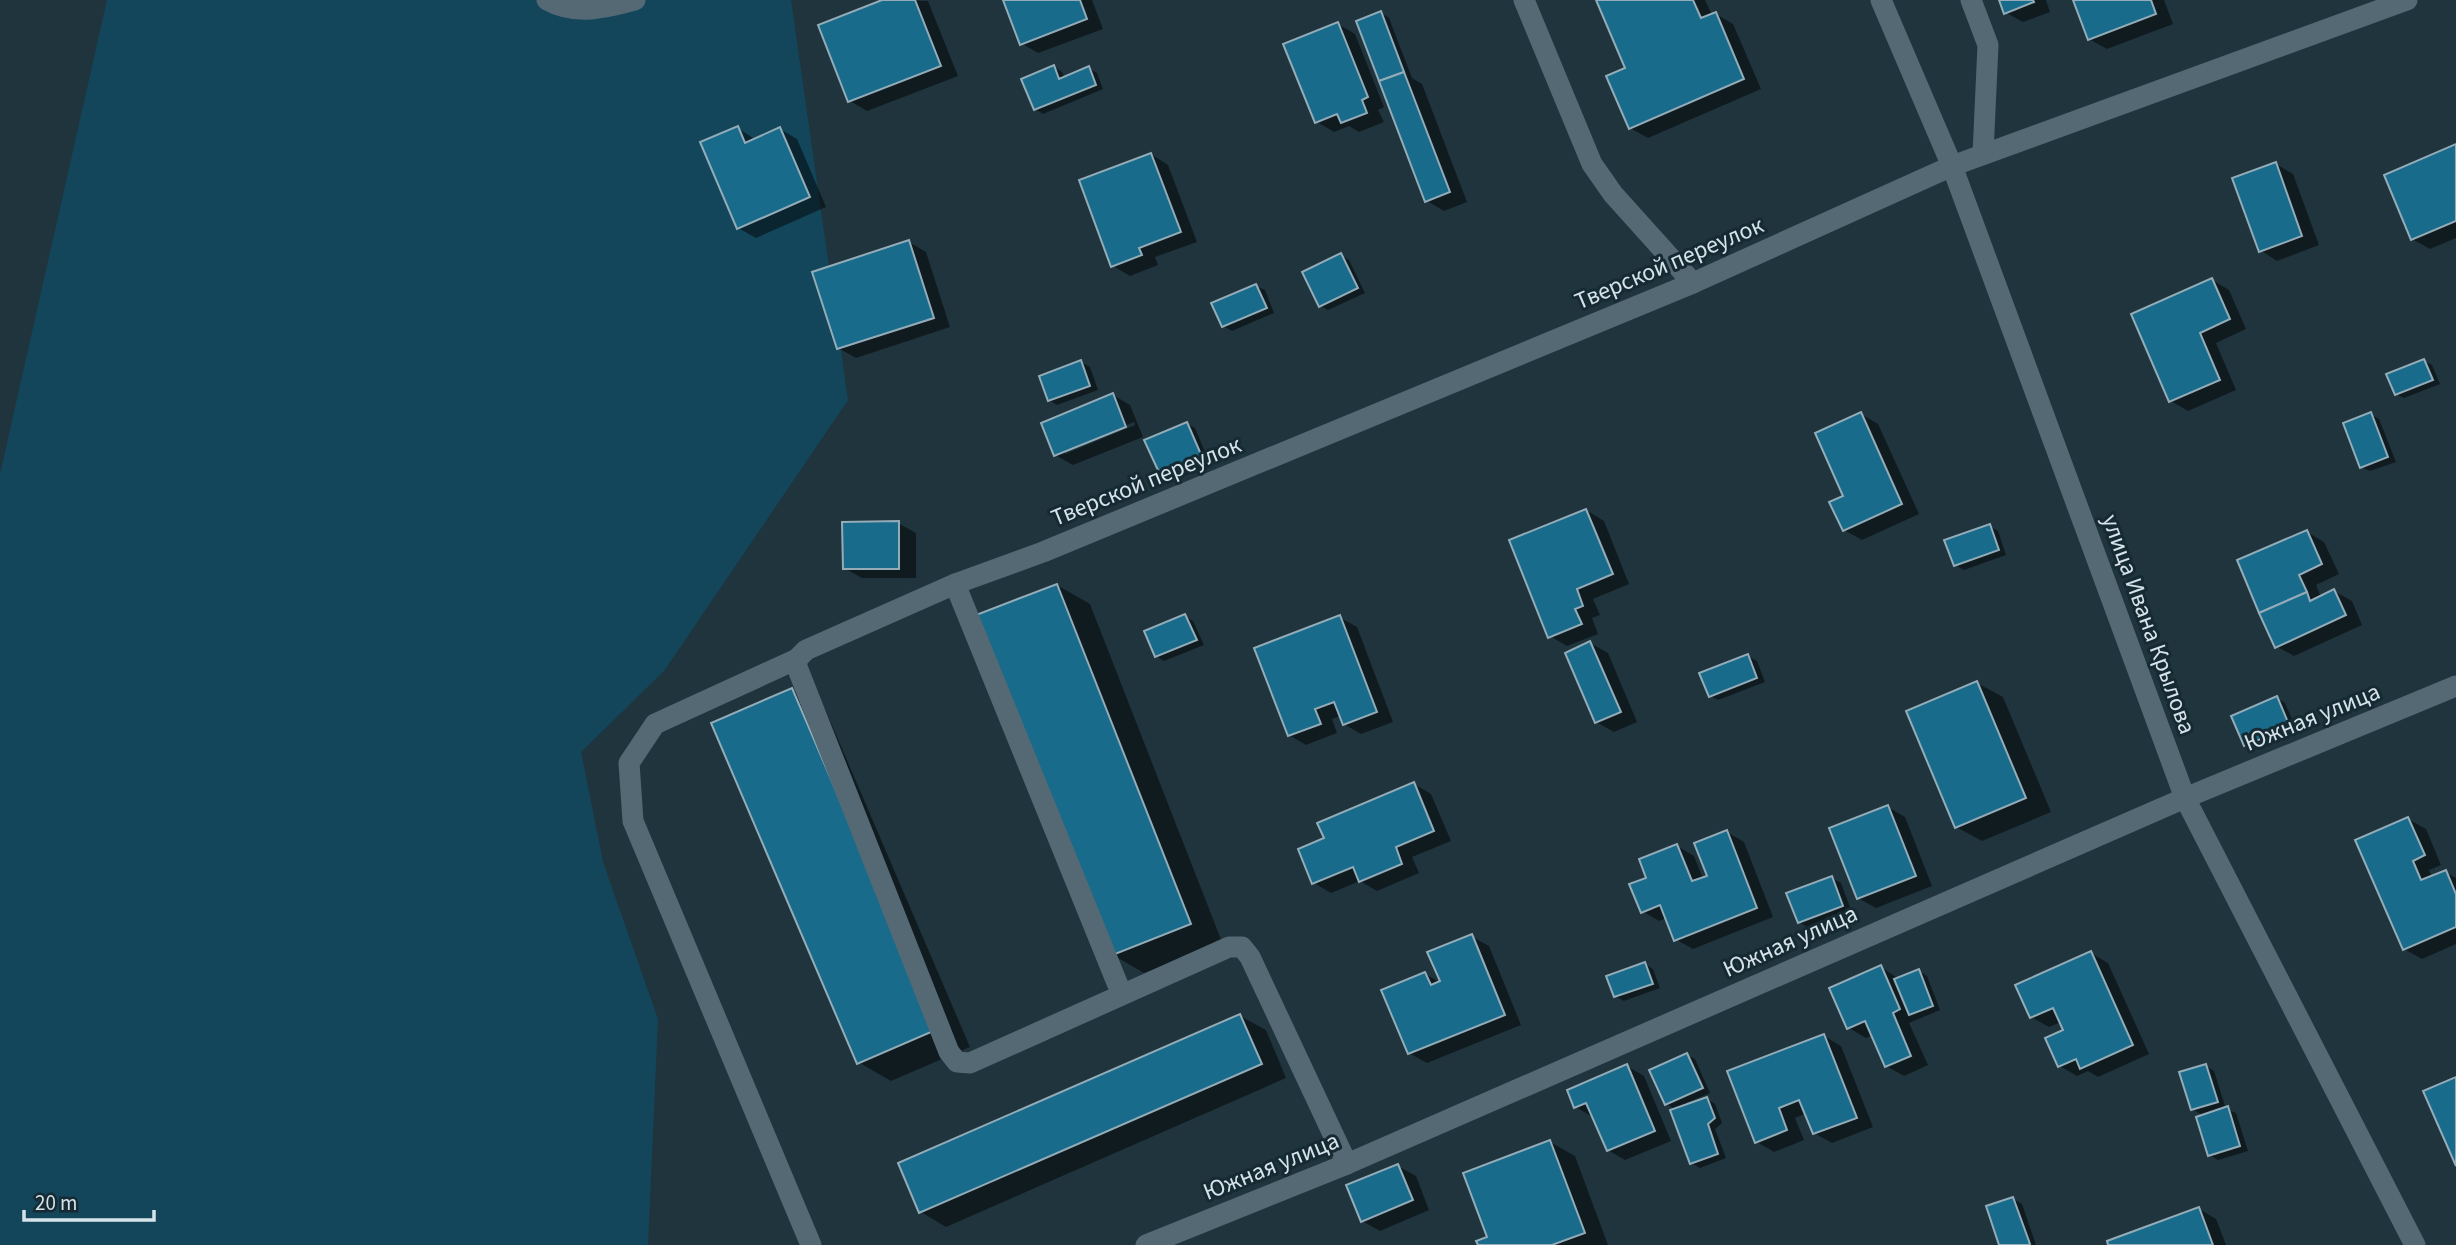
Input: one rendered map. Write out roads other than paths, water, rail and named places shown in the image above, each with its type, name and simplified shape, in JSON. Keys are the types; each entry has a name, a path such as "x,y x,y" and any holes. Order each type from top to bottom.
{"street":[{"path":"547,0 561,8 598,9 635,0"},
{"path":"1524,0 1592,164 1613,194 1693,283"},
{"name":"улица Ивана Крылова","path":"1881,0 1952,166 2185,797 2415,1245"},
{"path":"1970,0 1988,45 1983,154"},
{"name":"Тверской переулок","path":"811,1245 633,821 629,763 655,724 797,659 806,650 955,584 1043,552 1693,283 1952,166 2407,0"},
{"path":"955,584 1122,995"},
{"path":"797,659 797,667 949,1052 957,1062 970,1063 1229,947 1242,947 1250,957 1347,1164"},
{"name":"Южная улица","path":"1146,1245 1347,1164 2185,797 2456,686"}]}
